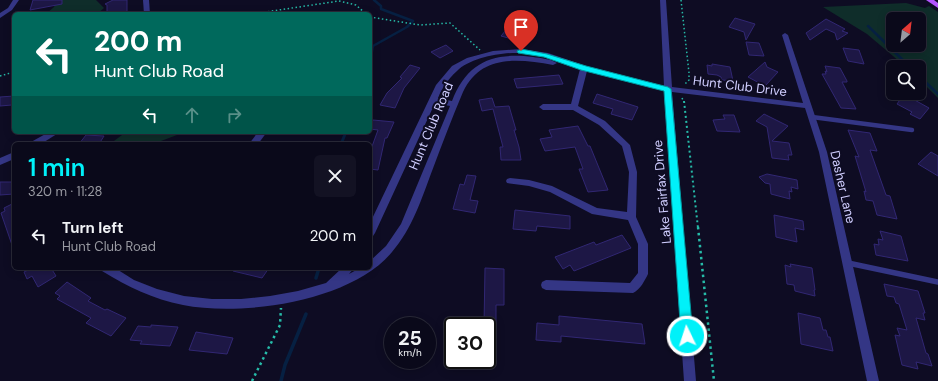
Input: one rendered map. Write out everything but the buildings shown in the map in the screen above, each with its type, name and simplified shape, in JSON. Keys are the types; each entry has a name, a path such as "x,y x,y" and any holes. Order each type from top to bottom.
{"main road":[{"path":"930,0 938,6"}],"street":[{"path":"0,16 10,9 16,0"},
{"path":"147,0 147,12"},
{"name":"Lake Fairfax Drive","path":"663,0 668,89 690,381"},
{"name":"Dasher Lane","path":"785,35 823,152 873,381"},
{"name":"Hunt Club Road","path":"372,228 433,100 448,75 455,68 470,60 485,55 508,51 532,52 584,68 668,89"},
{"name":"Hunt Club Road","path":"372,264 390,249 404,229 454,104 469,76 480,68 495,61 521,58 584,68"},
{"path":"574,107 584,68"},
{"name":"Hunt Club Drive","path":"668,89 809,106"},
{"path":"433,100 454,104"},
{"path":"543,107 574,107 602,123 626,145 633,172 631,217 643,244 643,274 633,288 546,285"},
{"path":"38,142 52,134"},
{"path":"255,142 261,134"},
{"path":"0,162 12,156"},
{"path":"510,181 529,183 552,189 595,211 631,217"},
{"name":"Hunt Club Road","path":"109,270 133,284 156,293 205,303 239,304 282,299 344,282 364,270"},
{"name":"Hunt Club Road","path":"326,287 347,270"}],"lane":[{"path":"812,117 912,130"},
{"path":"847,263 938,282"}],"path":[{"path":"681,0 689,73 688,82 683,86 680,97 684,102 692,168 714,381"},
{"path":"265,12 339,1 356,5 364,12"},
{"path":"372,17 417,25 450,23 485,55"},
{"path":"0,76 12,73"},
{"path":"252,381 280,325 282,299"}],"green space":[{"path":"57,0 96,0 104,8 99,12 48,12 54,7"},
{"path":"906,3 925,8 929,6 938,12 938,98 926,86 926,60 898,60 888,52 926,52 926,12 886,12 886,50 867,34 823,7"},
{"path":"123,134 180,134 158,142 113,142"}],"waterway":[{"path":"372,51 373,46 407,27 413,21 381,9 381,6 374,0"},
{"path":"868,26 903,60"},
{"path":"926,83 938,94"},
{"path":"342,142 345,134"},
{"path":"316,278 318,270"},
{"path":"281,381 285,365 306,314"}],"route":[{"path":"521,51 545,55 584,68 668,89 687,336"}]}
